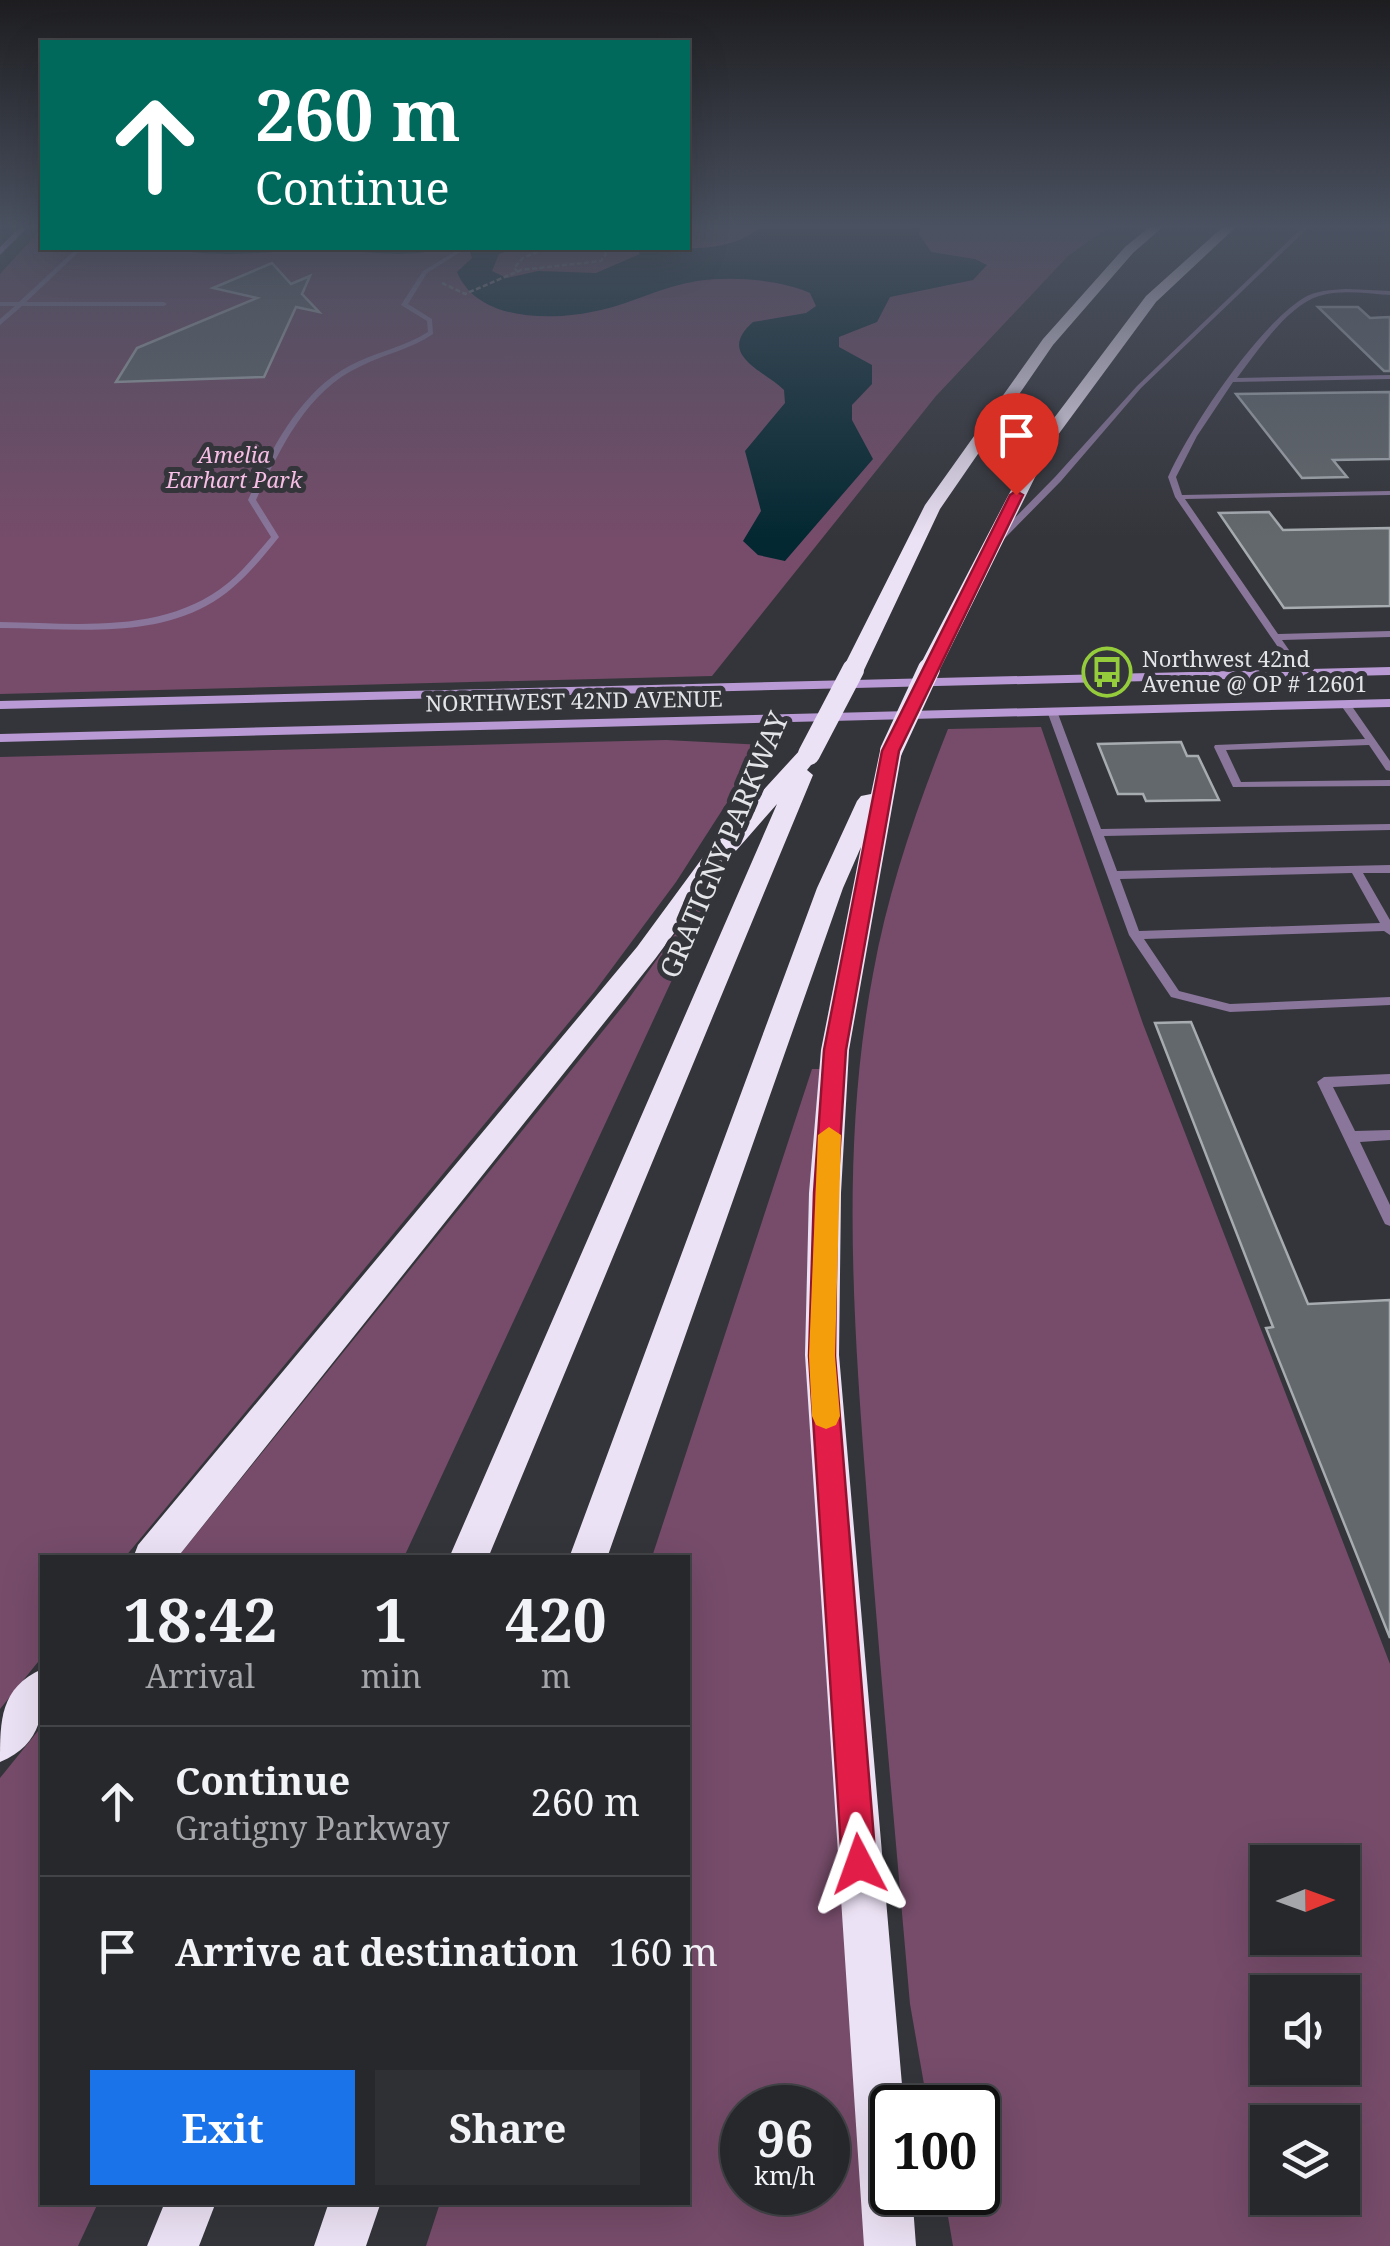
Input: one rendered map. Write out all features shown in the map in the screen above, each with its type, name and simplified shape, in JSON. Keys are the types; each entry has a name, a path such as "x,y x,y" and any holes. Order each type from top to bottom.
{"highway":[{"name":"GRATIGNY PARKWAY","path":"469,1555 809,754 931,509 1059,330"},
{"path":"589,1555 830,888 890,751 1044,442 1128,330"},
{"path":"890,751 835,1050 822,1356 890,2246"},
{"path":"154,1555 634,969 718,855 809,754"},
{"path":"0,1741 40,1692"},
{"path":"173,2246 190,2205"},
{"path":"340,2246 355,2205"}],"main road":[{"name":"NORTHWEST 42ND AVENUE","path":"0,705 1390,671"},
{"path":"1323,672 1345,704"},
{"name":"NORTHWEST 42ND AVENUE","path":"0,738 1390,703"}],"lane":[{"path":"0,624 126,624 172,619 226,590 276,537 252,500 267,467 314,398 347,370 411,348 431,330"},
{"path":"988,549 1199,330"},
{"path":"1275,330 1201,423 1174,470 1173,484 1300,673"},
{"path":"1234,380 1390,377"},
{"path":"1179,497 1390,493"},
{"path":"1278,637 1390,634"},
{"path":"1345,704 1390,768"},
{"path":"1052,712 1136,935 1176,994 1230,1008 1390,1001"},
{"path":"1372,742 1219,747 1238,784 1390,783"},
{"path":"1096,833 1390,827"},
{"path":"1114,875 1390,868"},
{"path":"1136,935 1389,928 1354,870"},
{"path":"1390,1080 1324,1082 1385,1198 1390,1220"},
{"path":"1350,1136 1390,1135"}],"green space":[{"name":"Amelia Earhart Park","path":"0,330 998,330 936,396 712,676 0,694"},
{"path":"1041,727 1143,1024 1390,1664 1390,2246 953,2246 948,2215 1000,2215 1000,2085 924,2085 910,2004 876,1615 854,1293 853,1165 863,1037 887,911 925,788 948,729"},
{"path":"666,740 764,745 676,882 595,991 127,1555 40,1555 40,1659 0,1709 0,757"},
{"path":"704,894 710,898 405,1555 179,1555 627,1001"},
{"path":"812,1069 823,1069 866,2246 426,2246 439,2205 690,2205 690,1555 653,1555"},
{"path":"40,1728 40,2205 97,2205 78,2246 0,2246 0,1778"}],"water":[{"path":"746,330 857,330 839,337 839,347 872,365 872,384 852,405 852,420 873,459 785,561 758,555 743,541 761,511 745,451 785,403 784,390 741,353"}],"building":[{"path":"181,330 286,330 264,377 116,382 137,348"},
{"path":"1342,330 1390,330 1390,371 1384,371"},
{"path":"1390,392 1390,459 1333,460 1347,477 1302,478 1236,394"},
{"path":"1269,512 1283,530 1390,528 1390,606 1284,608 1219,513"},
{"path":"1181,742 1187,756 1198,756 1219,800 1146,801 1143,794 1118,794 1098,744"},
{"path":"1191,1022 1308,1304 1390,1300 1390,1638 1266,1328 1273,1327 1155,1023"}],"slow traffic":[{"path":"826,1416 822,1356 829,1135"}],"place":[{"name":"Northwest 42nd Avenue @ OP # 12601","path":"1107,672"}],"route":[{"path":"859,1864 822,1356 835,1050 890,751 1016,495"}]}
